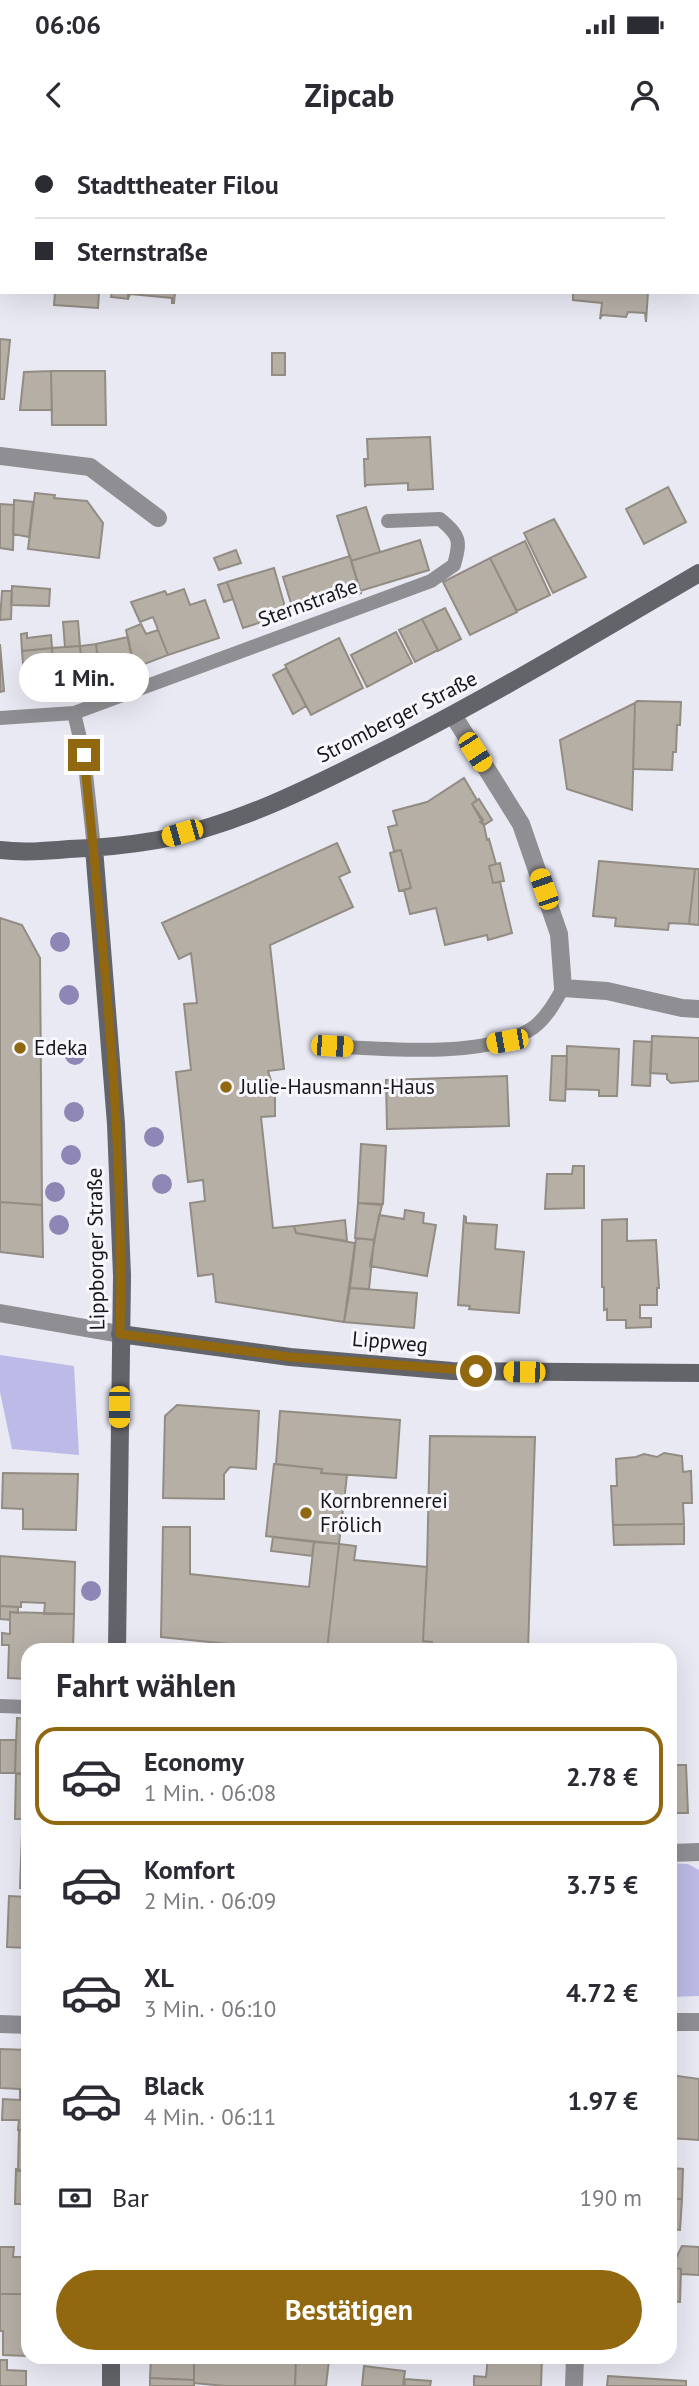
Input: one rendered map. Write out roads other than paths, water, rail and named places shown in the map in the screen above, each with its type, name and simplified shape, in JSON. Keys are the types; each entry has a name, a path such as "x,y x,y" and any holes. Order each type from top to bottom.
{"main road":[{"name":"Stromberger Straße","path":"94,848 160,839 227,820 316,785 453,715 586,641 699,573"},
{"path":"0,850 15,852 94,848"},
{"name":"Lippborger Straße","path":"94,848 116,1124 122,1276 117,1643"},
{"name":"Lippweg","path":"120,1334 290,1357 452,1371 699,1373"},
{"path":"111,2364 111,2386"}],"street":[{"path":"0,456 90,467 158,518"},
{"path":"453,715 521,824 559,934 563,988 607,992 682,1009 699,1009"},
{"path":"0,1313 120,1334"},
{"path":"677,1853 699,1852"},
{"path":"677,2022 699,2022"},
{"path":"0,2024 21,2025"},
{"path":"574,2386 575,2364"}],"lane":[{"name":"Sternstraße","path":"0,718 74,713 431,581 454,565 459,547 456,532 440,519 388,520"},
{"path":"74,713 84,755 94,848"},
{"path":"332,1046 409,1050 507,1041 535,1027 551,1009 563,988"},
{"path":"0,1706 21,1707"}],"place":[{"name":"Edeka","path":"20,1048"},
{"name":"Julie-Hausmann-Haus","path":"226,1087"},
{"name":"Kornbrennerei Frölich","path":"306,1513"}]}
